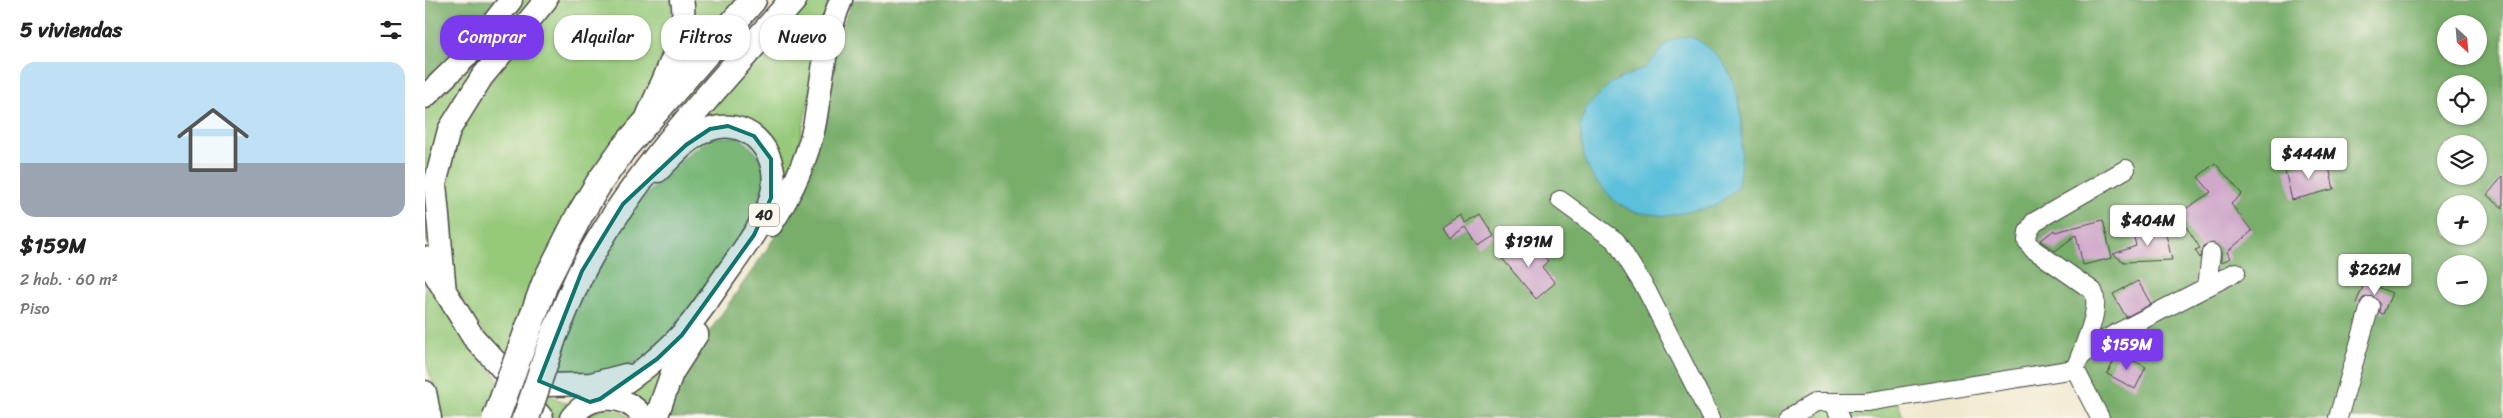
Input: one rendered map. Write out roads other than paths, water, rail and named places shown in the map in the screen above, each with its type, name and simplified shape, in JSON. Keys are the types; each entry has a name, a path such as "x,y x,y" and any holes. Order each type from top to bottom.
{"highway":[{"path":"496,418 545,283 579,216 599,183 644,125 753,0"},
{"name":"40","path":"526,418 554,335 582,271 623,204 650,164 683,124 793,0"}],"main road":[{"path":"425,97 469,54 511,0"},
{"path":"445,292 435,184 449,130 482,77 546,0"},
{"path":"644,125 681,32 684,8 682,0"},
{"name":"40","path":"656,418 666,388 680,358 759,244 790,195 803,164 813,129 829,38 841,0"},
{"name":"40","path":"571,418 647,366 681,335 754,234 771,198 774,170 765,146 741,128 728,126 710,129 686,145 623,204"},
{"path":"425,258 473,337 499,364 542,418"},
{"path":"499,364 547,385 595,401 624,402 638,411 644,418"},
{"path":"547,385 577,385 609,381 647,366"},
{"path":"425,392 430,418"}],"street":[{"path":"2100,418 2075,369 2095,310 2096,297 2087,286 2033,250 2027,241 2028,232 2034,222 2126,169"},
{"path":"1561,200 1616,241 1647,291 1711,418"},
{"path":"2207,287 2211,253"},
{"path":"2075,369 2080,358 2089,348 2236,272"},
{"path":"2339,418 2370,306"},
{"path":"1788,418 1816,402 1866,402 2075,369"},
{"path":"1833,402 1841,418"}],"water":[{"path":"1688,36 1708,47 1722,62 1733,81 1739,102 1742,124 1742,147 1737,189 1713,207 1666,216 1634,212 1616,202 1594,179 1585,162 1580,127 1586,108 1611,83 1646,67 1670,41"}]}
